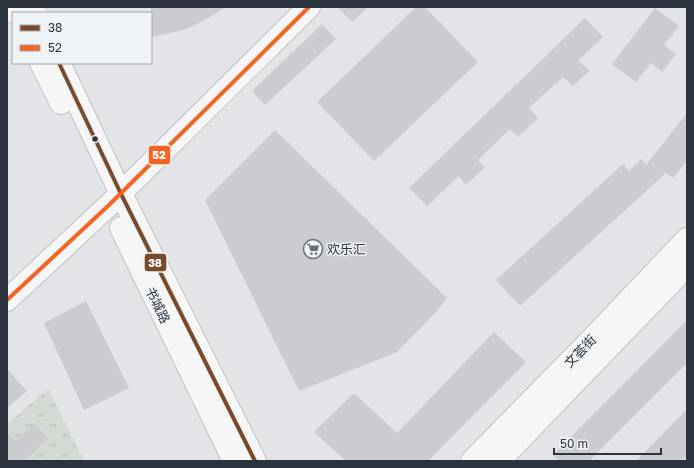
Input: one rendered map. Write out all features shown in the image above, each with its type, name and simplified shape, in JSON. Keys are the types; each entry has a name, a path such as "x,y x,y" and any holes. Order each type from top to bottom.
{"main road":[{"path":"7,300 115,200 309,7"},
{"name":"书城路","path":"42,64 63,107 115,200 254,461"},
{"name":"书城路","path":"59,64 115,200 234,461"},
{"name":"文荟街","path":"472,461 589,342 687,239"},
{"name":"文荟街","path":"499,461 687,266"}],"green space":[{"path":"48,389 84,461 7,461 7,424"}],"building":[{"path":"151,7 226,7 189,28 152,37"},
{"path":"337,7 368,7 352,22"},
{"path":"416,7 425,7 478,62 374,161 317,102"},
{"path":"655,8 679,26 664,45 676,54 662,72 651,63 636,82 612,64"},
{"path":"585,18 603,37 578,61 590,70 573,86 563,77 529,108 538,118 518,137 510,129 478,160 485,167 466,185 459,176 427,206 409,188"},
{"path":"322,24 336,39 265,105 252,91"},
{"path":"687,113 687,161 673,178 666,173 520,306 496,280 623,164 629,171 641,159 646,165"},
{"name":"欢乐汇","path":"275,130 447,298 437,311 397,352 299,391 205,200"},
{"path":"86,301 129,388 84,410 44,323"},
{"path":"687,320 687,363 589,461 559,461 553,455"},
{"path":"494,332 526,362 428,461 346,461 314,432 354,393 397,433"},
{"path":"7,369 27,391 7,408"},
{"path":"687,409 687,455 681,461 636,461"},
{"path":"35,424 48,439 24,461 7,461 7,432 15,441"}],"transit line":[{"name":"52","path":"7,300 109,205 309,7"},
{"name":"38","path":"59,64 121,194 255,461"}],"place":[{"name":"欢乐汇","path":"313,249"}]}
